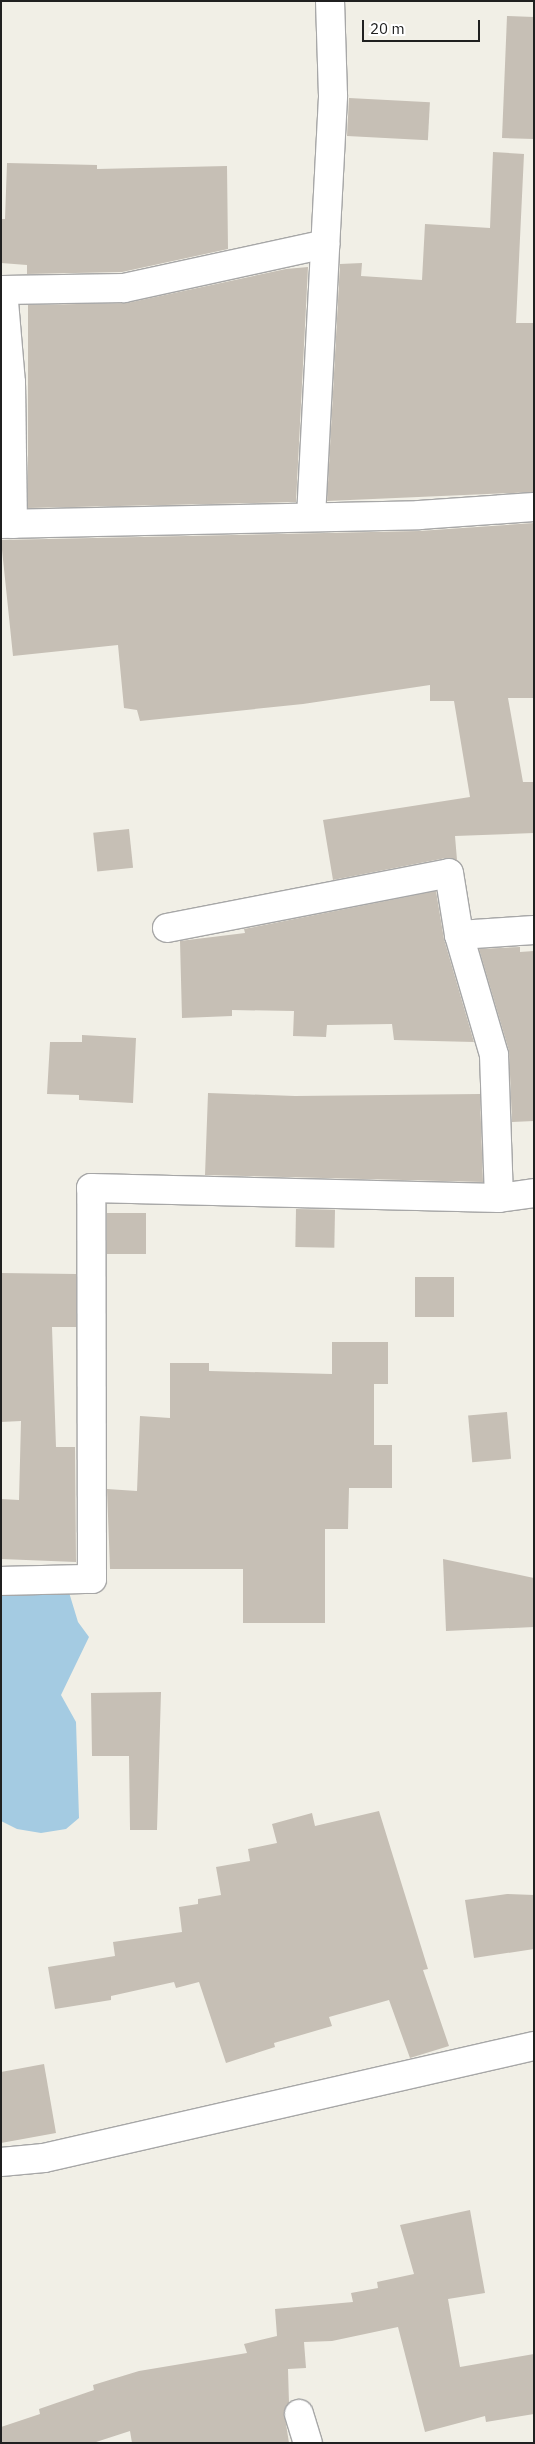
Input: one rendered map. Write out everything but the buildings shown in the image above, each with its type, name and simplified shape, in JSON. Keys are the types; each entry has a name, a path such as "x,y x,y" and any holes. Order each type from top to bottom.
{"street":[{"path":"310,517 333,96 330,1"},
{"path":"326,244 124,288 3,290 7,524 418,515 534,507"},
{"path":"167,928 450,873 459,935 494,1055 499,1198"},
{"path":"459,935 534,930"},
{"path":"1,1581 92,1579 91,1188 499,1198 534,1193"},
{"path":"1,2162 44,2158 534,2046"},
{"path":"299,2414 308,2443"}],"water":[{"path":"68,1589 78,1622 89,1637 61,1695 76,1722 79,1818 66,1829 41,1833 17,1829 1,1821 1,1591"}]}
